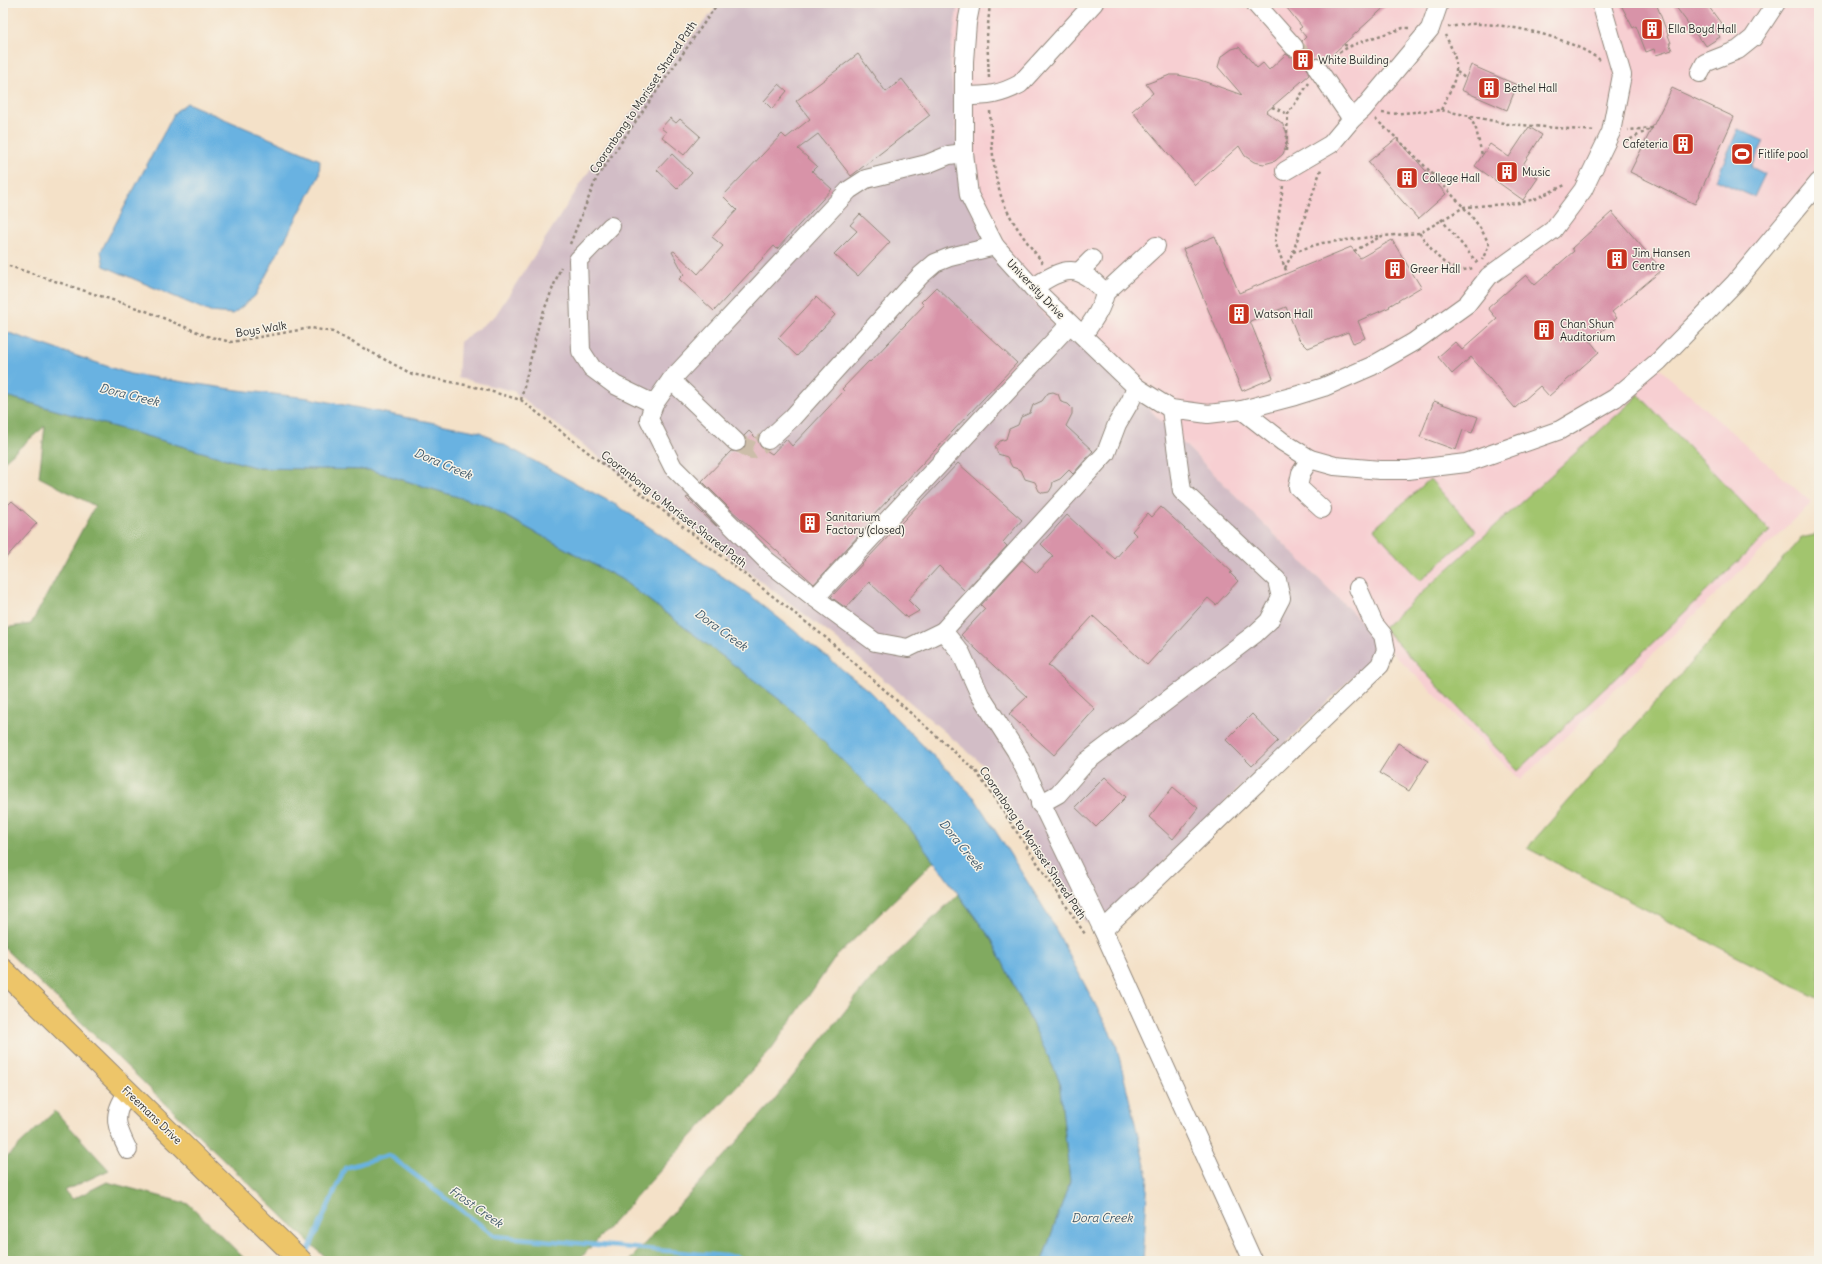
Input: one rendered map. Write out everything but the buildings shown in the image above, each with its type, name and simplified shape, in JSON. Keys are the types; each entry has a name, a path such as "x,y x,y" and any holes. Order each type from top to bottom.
{"main road":[{"name":"Freemans Drive","path":"3,970 301,1261"}],"street":[{"name":"University Drive","path":"971,3 967,23 964,61 964,153 968,195 995,246 1033,288 1136,387 1171,409 1208,414 1242,410 1295,396 1324,386 1372,366 1414,342 1467,304 1484,270 1553,230 1583,190 1594,168 1616,138 1622,75"},
{"path":"965,96 989,96 1004,92 1020,84 1094,3"},
{"path":"1255,3 1294,47"},
{"path":"1285,171 1330,145 1430,29 1439,3"},
{"path":"1601,3 1622,75"},
{"path":"1700,73 1705,63 1738,50 1753,38 1776,3"},
{"path":"1318,69 1358,114"},
{"path":"964,153 949,155 927,164 866,179 849,190 671,380 654,404 649,419 673,467 767,561 815,598 875,642 908,648 942,631 1106,453 1117,424 1131,400 1136,387"},
{"path":"1242,410 1283,442 1310,459 1335,466 1380,470 1408,470 1466,463 1560,430 1615,398 1659,361 1735,283 1819,182"},
{"path":"610,226 578,260 581,351 592,368 615,385 654,404"},
{"path":"768,440 792,418 920,276 934,263 950,257 995,246"},
{"path":"815,598 1077,330 1095,318 1104,301 1105,293 1156,246"},
{"path":"1033,288 1053,274 1086,265 1092,278 1105,293"},
{"path":"671,380 736,442"},
{"path":"1040,804 1058,794 1086,762 1256,633 1269,621 1280,598 1277,580 1182,491 1171,409"},
{"path":"1310,459 1301,473 1298,487 1322,509"},
{"path":"1103,930 1380,665 1386,650 1383,635 1374,624 1358,588"},
{"path":"942,631 961,654 980,695 1016,751 1040,804 1103,930 1253,1261"},
{"path":"128,1092 119,1104 115,1119 119,1133 128,1150"}],"path":[{"name":"Cooranbong to Morisset Shared Path","path":"568,250 597,177 718,3"},
{"path":"990,3 987,36 989,96 993,160 1001,197 1015,223 1053,274"},
{"path":"1318,69 1336,54 1352,46 1403,28 1430,29 1478,24 1515,29 1553,38 1589,52 1622,75"},
{"path":"1430,29 1444,34 1454,51 1457,72 1441,110"},
{"path":"1344,45 1352,46"},
{"path":"1457,72 1466,78"},
{"path":"1272,107 1288,114"},
{"path":"1358,114 1390,114 1441,110 1508,124 1616,138 1652,128 1616,138"},
{"path":"1358,114 1400,140 1464,207 1484,232 1489,245 1484,270"},
{"path":"1470,116 1476,129 1482,155"},
{"path":"1285,268 1293,252 1330,145"},
{"path":"1293,252 1322,243 1419,233 1464,207 1519,204 1535,199 1594,168"},
{"path":"1441,219 1484,270"},
{"path":"1419,233 1445,264 1454,269 1465,272 1484,270"},
{"path":"1354,251 1382,236"},
{"name":"Boys Walk","path":"3,264 146,311 207,336 231,342 311,328 332,332 412,374 475,387 521,400"},
{"path":"521,400 539,323 562,265"},
{"name":"Cooranbong to Morisset Shared Path","path":"521,400 825,637 976,771 1086,935"}],"shaded area":[{"path":"720,3 958,3 950,57 961,190 997,256 1048,319 1140,397 1154,414 1385,645 1113,912 1086,923 981,763 834,637 513,391 458,378 460,342 495,316 606,145 669,63"},
{"path":"958,3 1819,3 1819,168 1803,192 1756,251 1652,362 1812,503 1520,780 1154,414 1048,319 997,256 961,190 950,57"}],"green space":[{"path":"3,395 258,468 371,470 487,506 621,579 788,706 909,827 934,861 835,958 772,1048 578,1261 329,1261 3,947 3,628 31,624 95,506 39,477 45,426 3,462"},
{"path":"1639,395 1770,531 1518,771 1383,628"},
{"path":"1430,479 1476,531 1420,581 1374,529"},
{"path":"1819,534 1819,999 1527,848 1801,538"},
{"path":"958,894 992,940 1059,1079 1070,1181 1042,1261 629,1261 770,1105 869,981"},
{"path":"55,1111 109,1170 64,1191 73,1199 107,1182 189,1204 247,1261 3,1261 3,1161"}],"water":[{"path":"187,103 320,160 319,176 255,296 233,314 210,312 104,266 101,251 175,112"},
{"name":"Fitlife pool","path":"1738,129 1764,141 1751,167 1765,174 1754,197 1716,180"},
{"name":"Dora Creek","path":"3,331 130,374 238,390 309,398 480,432 618,506 750,595 869,691 974,797 1047,913 1116,1044 1148,1177 1143,1261 1042,1261 1070,1181 1059,1079 992,940 909,827 788,706 621,579 487,506 371,470 258,468 3,395"}],"waterway":[{"name":"Frost Creek","path":"308,1251 345,1168 389,1155 495,1236 737,1257 746,1261"}],"tunnel":[{"path":"1294,47 1317,68"},
{"path":"736,442 752,450 768,440"}],"place":[{"name":"Ella Boyd Hall","path":"1652,29"},
{"name":"White Building","path":"1303,60"},
{"name":"Bethel Hall","path":"1489,88"},
{"name":"Cafeteria","path":"1683,144"},
{"name":"Fitlife pool","path":"1742,154"},
{"name":"Music","path":"1507,172"},
{"name":"College Hall","path":"1407,178"},
{"name":"Jim Hansen Centre","path":"1617,259"},
{"name":"Greer Hall","path":"1395,269"},
{"name":"Watson Hall","path":"1239,314"},
{"name":"Chan Shun Auditorium","path":"1544,330"},
{"name":"Sanitarium Factory (closed)","path":"810,523"}]}
